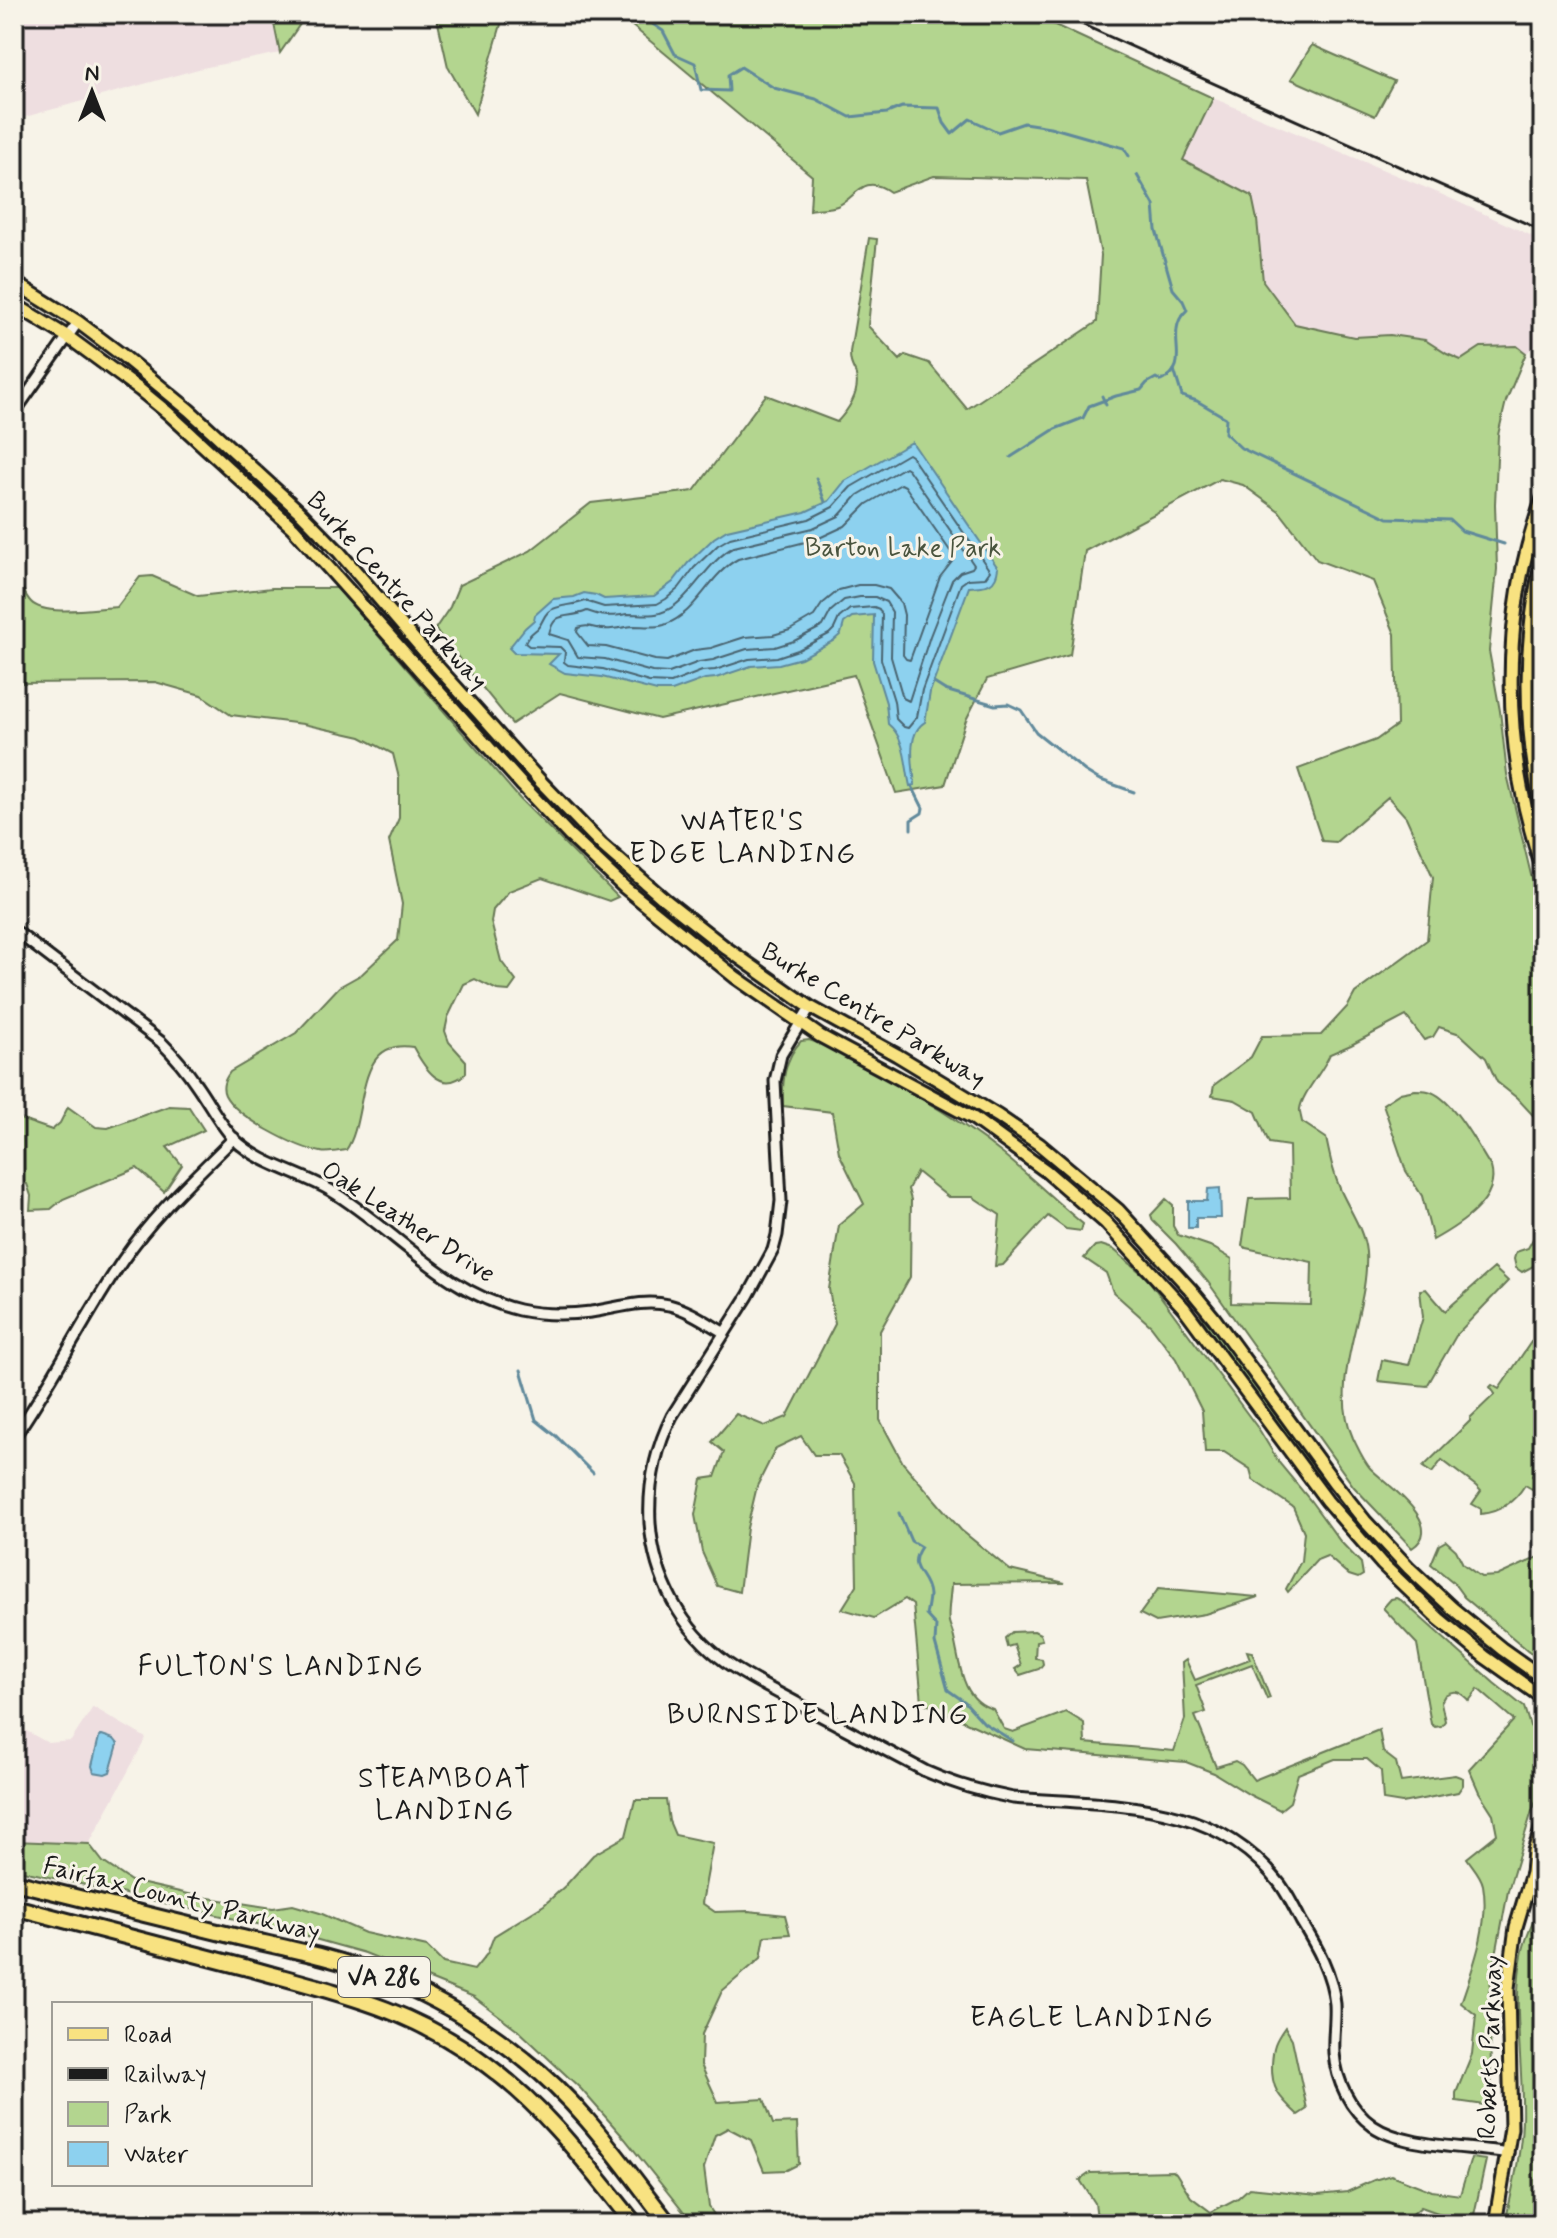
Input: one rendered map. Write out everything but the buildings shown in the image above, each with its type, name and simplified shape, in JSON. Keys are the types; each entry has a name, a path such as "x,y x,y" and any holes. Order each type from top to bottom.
{"highway":[{"name":"Fairfax County Parkway","path":"14,1882 308,1953 379,1975 443,2005 495,2037 567,2097 669,2224"},
{"name":"Fairfax County Parkway","path":"14,1907 349,1995 408,2016 486,2064 543,2113 635,2224"}],"main road":[{"name":"Burke Centre Parkway","path":"14,282 78,322 189,410 300,512 339,552 504,741 602,845 664,899 726,948 810,1007 897,1055 1039,1144 1118,1210 1191,1290 1365,1521 1409,1568 1476,1629 1543,1678"},
{"name":"Burke Centre Parkway","path":"14,304 107,364 168,413 293,528 523,786 624,887 725,969 820,1036 973,1118 1046,1171 1105,1222 1184,1308 1353,1532 1439,1619 1485,1657 1543,1698"},
{"path":"1543,498 1520,584 1512,645 1511,707 1527,817 1543,870"},
{"path":"1543,555 1529,629 1527,691 1535,779 1543,813"},
{"path":"1398,1580 1409,1568"},
{"name":"Roberts Parkway","path":"1495,2224 1508,2153 1512,2103 1508,1988 1516,1927 1543,1824"},
{"path":"1532,1873 1543,1863"}],"street":[{"path":"14,413 78,322"},
{"path":"1527,817 1543,813"},
{"name":"Oak Leather Drive","path":"14,930 161,1042 196,1084 234,1138 267,1162 308,1179 342,1198 463,1287 500,1305 546,1314 572,1314 633,1303 655,1303 681,1309 723,1332"},
{"path":"810,1007 781,1055 775,1081 781,1201 777,1235 766,1265 665,1430 655,1463 650,1493 651,1529 657,1566 675,1606 699,1639 723,1660 765,1686 949,1782 1013,1798 1161,1810 1201,1823 1230,1838 1259,1861 1280,1884 1325,1963 1334,2001 1334,2052 1338,2075 1347,2095 1363,2117 1399,2138 1508,2153"},
{"path":"14,1437 41,1398 122,1261 169,1203 234,1138"}],"shaded area":[{"path":"14,14 272,14 280,53 202,68 14,120"},
{"path":"1213,98 1443,195 1543,241 1543,341 1526,353 1516,346 1462,360 1425,340 1390,335 1354,337 1295,324 1263,281 1257,220 1183,160"},
{"path":"93,1707 146,1738 89,1844 14,1841 14,1724 48,1743 71,1741"}],"green space":[{"path":"272,14 307,14 280,53"},
{"path":"436,14 504,14 475,114 448,67"},
{"name":"Barton Lake Park","path":"608,14 1027,14 1044,20 1213,98 1183,160 1252,196 1263,281 1295,324 1354,337 1390,335 1425,340 1461,360 1481,347 1517,346 1526,353 1506,401 1498,435 1495,504 1497,569 1489,651 1507,774 1531,875 1543,910 1543,1126 1497,1082 1486,1058 1460,1034 1439,1027 1433,1037 1424,1040 1406,1016 1330,1054 1300,1110 1302,1122 1326,1138 1336,1178 1365,1244 1366,1275 1347,1369 1346,1416 1366,1463 1419,1517 1423,1528 1421,1539 1412,1548 1354,1487 1208,1282 1151,1215 1166,1199 1173,1205 1173,1226 1178,1235 1210,1246 1232,1259 1231,1303 1311,1305 1312,1262 1242,1246 1249,1199 1290,1198 1289,1146 1269,1143 1256,1112 1235,1100 1212,1096 1214,1085 1251,1057 1262,1036 1321,1035 1348,1006 1355,993 1427,940 1433,877 1406,817 1388,797 1336,842 1322,841 1298,769 1376,740 1397,725 1395,634 1373,581 1317,560 1279,511 1243,485 1220,479 1085,551 1070,655 987,679 966,720 945,785 896,793 854,675 659,719 560,693 512,724 435,629 450,607 459,585 530,551 591,503 694,491 766,395 837,422 856,393 857,379 850,352 869,238 877,239 868,326 900,360 905,355 929,363 967,409 1097,322 1101,255 1086,180 934,176 890,192 873,185 866,186 837,206 810,210 812,176 631,25"},
{"path":"1312,45 1394,81 1375,116 1291,79"},
{"path":"152,576 198,596 272,588 337,588 520,799 618,897 609,901 542,878 509,891 493,910 491,922 501,961 516,981 509,991 497,990 475,979 464,984 448,1017 445,1031 449,1042 466,1061 466,1073 457,1079 441,1080 422,1063 413,1047 394,1047 380,1055 365,1083 358,1119 346,1150 321,1152 268,1130 231,1104 224,1086 230,1072 296,1033 339,987 362,974 398,940 402,904 389,841 399,818 399,778 393,754 361,737 303,724 231,715 201,695 155,682 14,683 14,579 38,607 71,610 117,607 140,577"},
{"path":"809,1040 892,1082 961,1123 1004,1155 1083,1224 1081,1231 1066,1229 1048,1216 1003,1265 995,1266 1000,1215 973,1197 948,1197 917,1172 908,1189 911,1200 910,1277 880,1331 880,1420 903,1463 961,1530 1010,1570 1065,1583 951,1584 949,1622 963,1678 974,1697 993,1709 1004,1729 1013,1732 1066,1712 1084,1723 1085,1743 1174,1751 1185,1719 1182,1663 1186,1660 1195,1680 1250,1659 1247,1651 1252,1652 1270,1698 1267,1699 1252,1664 1196,1685 1206,1712 1195,1716 1216,1767 1235,1761 1254,1780 1379,1730 1383,1752 1396,1762 1401,1782 1455,1775 1463,1778 1458,1792 1402,1803 1383,1800 1381,1771 1367,1759 1335,1759 1298,1774 1290,1802 1280,1810 1214,1773 1186,1762 1025,1749 922,1702 913,1605 905,1599 874,1618 842,1609 857,1585 855,1483 839,1455 814,1455 801,1436 776,1448 757,1486 747,1528 739,1592 717,1586 702,1552 695,1515 702,1479 715,1477 724,1452 712,1442 736,1414 765,1426 787,1417 835,1324 829,1289 839,1225 864,1204 839,1153 832,1112 783,1106 788,1063 801,1041"},
{"path":"1428,1091 1446,1102 1464,1123 1491,1167 1490,1190 1484,1201 1465,1219 1433,1240 1422,1196 1406,1171 1383,1104 1400,1093"},
{"path":"169,1106 189,1107 204,1130 167,1147 182,1165 164,1192 137,1168 63,1199 51,1209 30,1210 31,1196 27,1184 14,1177 14,1117 52,1130 60,1123 68,1107 96,1127 108,1128"},
{"path":"1543,1221 1543,1261 1522,1272 1516,1268 1516,1252 1528,1248"},
{"path":"1095,1246 1113,1249 1147,1278 1260,1431 1280,1464 1361,1563 1363,1575 1358,1578 1349,1575 1327,1556 1317,1560 1288,1592 1286,1589 1301,1561 1304,1532 1293,1507 1253,1480 1250,1469 1224,1452 1205,1452 1202,1411 1176,1359 1151,1326 1113,1292 1106,1273 1084,1258"},
{"path":"1494,1268 1508,1281 1457,1334 1427,1386 1378,1381 1382,1360 1409,1365 1423,1317 1420,1290 1426,1289 1445,1311"},
{"path":"1199,1315 1217,1332 1325,1483 1312,1471"},
{"path":"1543,1327 1543,1452 1532,1476 1538,1481 1532,1489 1525,1485 1512,1501 1501,1508 1481,1514 1481,1509 1472,1504 1481,1491 1476,1486 1442,1460 1432,1473 1423,1467 1495,1394 1490,1387 1499,1389 1539,1335 1538,1328"},
{"path":"1446,1541 1456,1550 1463,1564 1481,1577 1497,1576 1543,1555 1543,1663 1464,1597 1453,1582 1431,1564 1439,1545"},
{"path":"1159,1588 1258,1597 1205,1614 1156,1622 1140,1614"},
{"path":"1396,1598 1524,1707 1530,1726 1543,1742 1543,1785 1508,1891 1489,1992 1492,2106 1456,2101 1456,2093 1472,2054 1476,2015 1461,2003 1479,1945 1485,1900 1482,1881 1467,1858 1497,1834 1493,1814 1469,1769 1514,1720 1478,1689 1469,1701 1458,1692 1445,1695 1441,1702 1445,1721 1441,1726 1431,1724 1417,1644 1383,1608"},
{"path":"1034,1631 1040,1634 1042,1640 1036,1641 1035,1658 1042,1659 1043,1664 1039,1669 1020,1675 1015,1669 1021,1665 1014,1645 1007,1647 1005,1638 1012,1632"},
{"path":"635,1800 666,1800 675,1835 713,1843 702,1903 715,1912 749,1911 785,1915 790,1934 765,1936 761,1958 722,1991 702,2034 701,2065 718,2102 764,2099 773,2124 797,2123 799,2164 787,2170 764,2171 751,2140 728,2128 715,2135 704,2168 709,2207 720,2224 693,2224 581,2089 518,2030 474,1997 365,1953 275,1928 14,1869 14,1841 89,1844 103,1862 131,1881 202,1897 273,1908 293,1905 365,1933 427,1947 443,1963 474,1970 487,1954 494,1936 544,1905 593,1855 626,1836"},
{"path":"1543,1899 1543,2224 1505,2224 1521,2134 1520,1970 1529,1931"},
{"path":"1285,2027 1292,2039 1307,2109 1298,2115 1282,2098 1273,2081 1274,2048"},
{"path":"1471,2158 1486,2160 1472,2224 1451,2224 1452,2218 1421,2207 1408,2218 1408,2224 1098,2224 1095,2203 1080,2180 1090,2173 1172,2171 1191,2197 1211,2212 1238,2198 1249,2188 1318,2195 1347,2192 1391,2175 1432,2191 1460,2195"}],"water":[{"path":"912,442 998,568 992,582 985,586 969,587 930,692 925,722 915,734 912,760 915,785 910,786 902,744 888,724 886,703 873,661 874,615 852,617 844,623 841,634 833,641 801,658 779,664 751,666 672,691 657,691 602,677 565,673 549,664 559,654 514,653 509,648 535,615 553,599 584,593 604,599 654,596 673,582 714,538 727,530 805,512 829,501 845,481"},
{"path":"1220,1188 1221,1218 1196,1218 1196,1228 1188,1228 1188,1201 1207,1201 1208,1189"},
{"path":"102,1735 118,1744 110,1772 105,1774 94,1772 92,1766"}],"waterway":[{"path":"638,14 663,31 675,54 695,63 701,90 729,91 728,75 741,67 774,88 816,99 850,117 887,113 902,107 939,108 952,134 970,119 998,132 1024,123 1050,127 1124,148 1129,156"},
{"path":"1011,457 1055,429 1083,418 1089,406 1141,390 1156,378 1161,381 1170,376 1175,369 1177,329 1187,310 1173,289 1156,230 1154,205 1137,175"},
{"path":"1174,370 1182,396 1226,418 1225,433 1241,448 1388,518 1450,520 1462,531 1504,544"},
{"path":"1102,396 1106,405"},
{"path":"816,478 825,502"},
{"path":"934,683 945,690 995,705 1008,704 1021,710 1036,732 1085,771 1134,792"},
{"path":"911,829 911,820 922,813 923,808 912,786"},
{"path":"521,1370 536,1420 593,1473"},
{"path":"899,1513 911,1541 921,1547 915,1561 928,1588 926,1615 936,1626 935,1643 948,1690 965,1702 984,1723 1013,1741"}],"railway":[{"path":"1059,14 1543,231"}],"district":[{"name":"WATER'S EDGE LANDING","path":"743,836"},
{"name":"FULTON'S LANDING","path":"281,1665"},
{"name":"BURNSIDE LANDING","path":"818,1713"},
{"name":"STEAMBOAT LANDING","path":"445,1793"},
{"name":"EAGLE LANDING","path":"1092,2016"}]}
